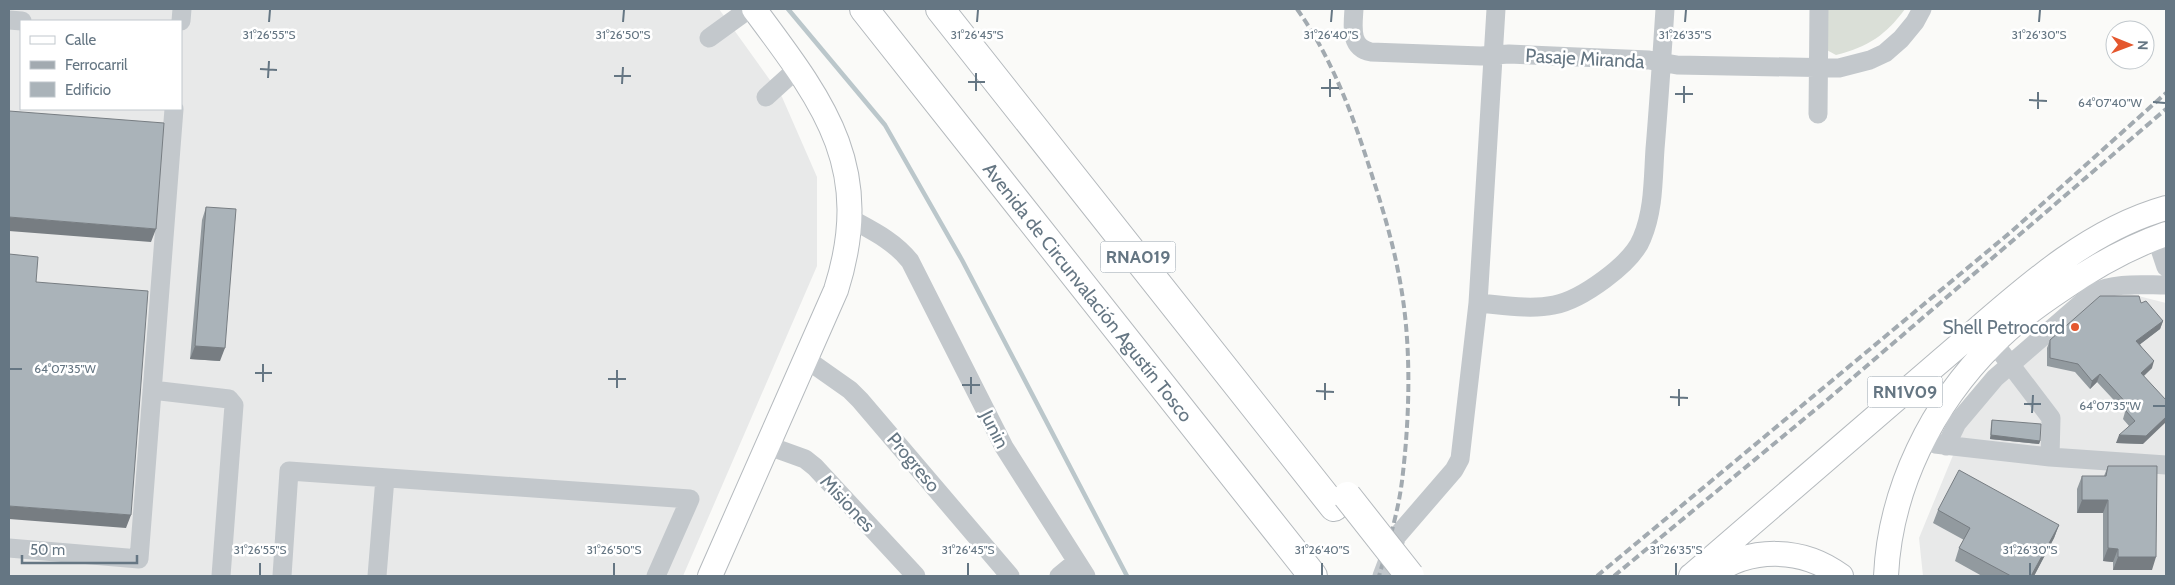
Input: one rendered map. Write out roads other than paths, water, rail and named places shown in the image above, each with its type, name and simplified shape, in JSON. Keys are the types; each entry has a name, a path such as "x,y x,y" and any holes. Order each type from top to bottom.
{"highway":[{"path":"843,9 931,94"},
{"name":"Avenida de Circunvalación Agustín Tosco","path":"864,9 1314,576"},
{"name":"RNA019","path":"943,12 1341,501 1388,576"},
{"path":"977,150 1051,271 1293,576"},
{"path":"1341,501 1410,576"}],"main road":[{"path":"710,576 769,446 836,290 846,260 851,219 849,187 842,154 828,118 798,68 754,9"},
{"name":"RN1V09","path":"1691,576 1794,486 2055,266 2105,233 2130,221 2166,208"},
{"name":"RN1V09","path":"1886,576 1890,537 1903,487 1922,442 1958,384 1994,343 2032,311 2083,274 2119,254 2161,236"},
{"path":"1710,576 1738,559 1752,555 1770,554 1804,557 1820,563 1841,576"}],"street":[{"path":"709,38 749,9"},
{"name":"Pasaje Miranda","path":"1354,9 1352,30 1354,41 1363,50 1371,52 1493,56 1509,54 1649,60 1687,65 1819,69 1850,67 1885,53 1901,39 1915,22 1922,9"},
{"path":"1382,576 1397,536 1454,470 1460,459 1464,440 1478,303 1496,9"},
{"path":"1478,303 1548,306 1568,301 1584,294 1631,255 1643,237 1651,205 1665,9"},
{"path":"1818,114 1819,9"},
{"path":"766,97 798,68"},
{"path":"9,548 139,559 174,110"},
{"name":"Junin","path":"851,219 885,237 900,248 910,261 1004,448 1081,569"},
{"path":"2161,236 2166,268"},
{"path":"1946,446 1957,423 1995,378 2093,293 2116,286 2166,285"},
{"path":"1994,343 2012,364 2051,418 2050,457"},
{"name":"Progreso","path":"806,359 850,390 860,400 1010,576"},
{"path":"152,390 229,399 234,405 221,576"},
{"path":"1922,442 2050,457 2166,465"},
{"name":"Misiones","path":"769,446 805,459 815,467 910,574"},
{"path":"282,576 289,471 690,499 656,576"},
{"path":"377,576 385,478"},
{"path":"1059,576 1081,569"}],"waterway":[{"path":"788,9 885,125 962,260 1127,576"}],"railway":[{"path":"1297,9 1320,45 1354,123 1389,233 1403,301 1408,352 1408,405 1405,456 1398,505 1379,576"},
{"path":"1597,576 2012,231 2166,93"},
{"path":"1614,576 1827,400 2166,109"}],"place":[{"name":"Shell Petrocord","path":"2075,327"}]}
